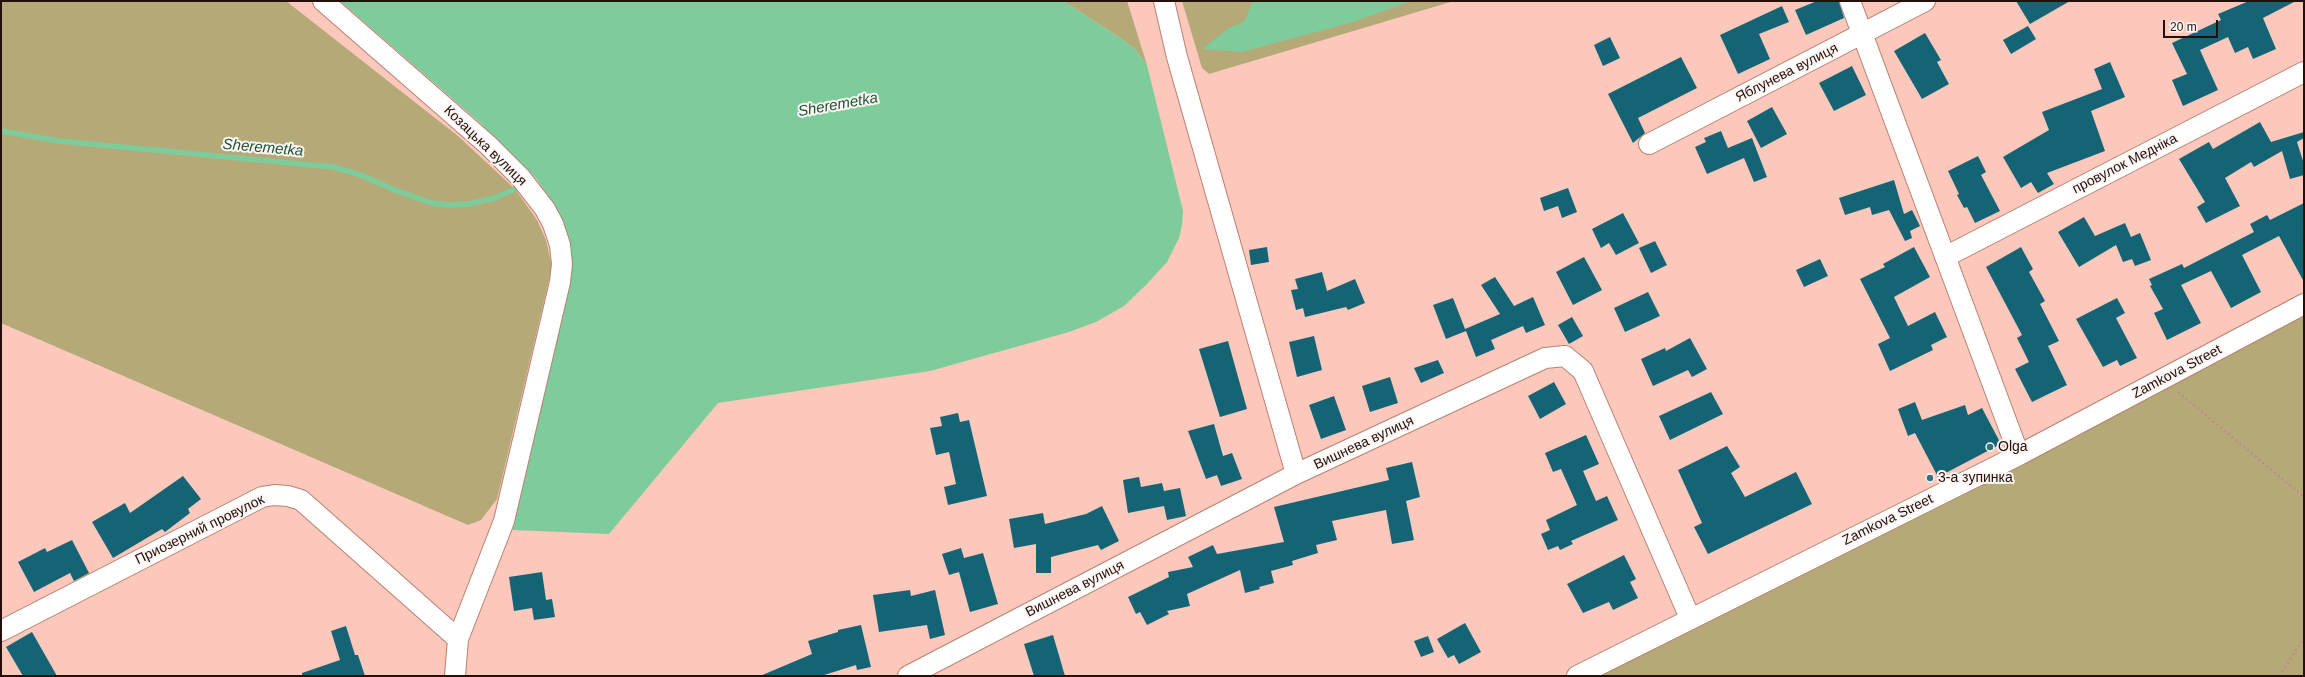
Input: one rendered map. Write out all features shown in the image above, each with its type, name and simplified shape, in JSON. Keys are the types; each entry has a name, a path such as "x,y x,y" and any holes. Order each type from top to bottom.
{"street":[{"name":"Козацька вулиця","path":"323,1 499,155 521,178 545,209 553,224 560,245 562,264 560,282 504,521 458,639 455,676"},
{"path":"1164,1 1179,64 1296,474"},
{"path":"1850,1 2019,455"},
{"name":"Яблунева вулиця","path":"1649,144 1925,1"},
{"name":"провулок Медніка","path":"1945,257 2304,72"},
{"name":"Zamkova Street","path":"1577,676 1690,618 2019,455 2304,304"},
{"name":"Вишнева вулиця","path":"908,676 1296,474 1545,358 1565,356 1582,371 1690,618"},
{"name":"Приозерний провулок","path":"1,632 262,497 274,495 288,496 301,500 458,639"}],"path":[{"path":"2162,380 2304,497"},
{"path":"2279,676 2304,638"}],"shaded area":[{"path":"1,1 286,1 458,136 515,189 537,220 546,240 552,267 497,499 481,520 468,525 1,323"},
{"path":"1063,1 1127,1 1147,65 1135,49 1122,39"},
{"path":"1182,1 1454,1 1209,74 1202,68"},
{"path":"2304,304 2304,676 1577,676"}],"water":[{"path":"340,1 1063,1 1122,39 1135,49 1147,65 1183,211 1179,238 1167,262 1146,285 1124,306 1096,322 1069,332 930,371 718,403 609,534 513,530 511,516 565,231 554,204 536,178 478,121"},
{"path":"1253,1 1412,1 1353,22 1242,52 1202,49 1229,28 1244,22"}],"building":[{"path":"1817,1 1839,1 1844,18 1806,35 1795,10"},
{"path":"2016,1 2070,1 2030,24"},
{"path":"2249,1 2296,1 2263,18 2276,49 2253,59 2248,47 2235,53 2228,37 2200,50 2218,90 2183,106 2172,80 2187,74 2172,43 2221,20 2218,14"},
{"path":"1782,6 1789,22 1759,34 1770,59 1738,74 1720,35"},
{"path":"2028,26 2036,39 2011,54 2003,40"},
{"path":"1925,33 1941,60 1937,62 1949,84 1922,99 1894,51"},
{"path":"1610,37 1620,58 1603,66 1594,45"},
{"path":"1681,57 1697,88 1638,118 1645,133 1633,143 1608,94"},
{"path":"2110,62 2125,97 2091,111 2105,151 2047,173 2054,184 2038,193 2031,182 2021,188 2003,157 2049,130 2042,112 2102,89 2094,69"},
{"path":"1852,66 1866,95 1834,111 1819,83"},
{"path":"1772,107 1787,134 1761,148 1747,121"},
{"path":"2260,122 2271,142 2304,132 2304,138 2297,142 2304,164 2304,175 2290,179 2282,151 2254,167 2251,162 2225,178 2240,206 2206,223 2197,207 2205,202 2179,159 2209,142 2213,149"},
{"path":"1721,131 1728,148 1752,138 1767,177 1754,182 1744,158 1707,174 1695,147 1706,142 1704,138"},
{"path":"1978,156 1986,172 1981,175 2000,211 1975,223 1967,207 1964,208 1957,195 1959,194 1948,171"},
{"path":"1894,180 1904,214 1912,210 1920,226 1910,231 1912,238 1905,241 1889,210 1872,215 1870,207 1845,215 1839,198"},
{"path":"1568,188 1577,212 1562,218 1558,206 1544,211 1540,198"},
{"path":"2304,203 2304,282 2279,236 2242,255 2261,292 2231,308 2211,271 2181,285 2201,323 2167,340 2154,313 2163,309 2150,286 2152,285 2149,279 2182,264 2184,268 2254,232 2250,224 2267,215 2270,220"},
{"path":"1623,213 1639,243 1616,255 1609,243 1601,248 1592,229"},
{"path":"2084,217 2095,236 2125,223 2131,237 2140,233 2151,260 2135,266 2132,259 2123,262 2116,245 2079,267 2058,232"},
{"path":"1655,241 1667,265 1651,273 1639,248"},
{"path":"1267,247 1269,262 1251,265 1249,250"},
{"path":"1914,247 1930,277 1894,297 1908,326 1935,312 1947,337 1931,345 1933,350 1890,371 1878,344 1890,338 1860,279 1885,267 1883,264"},
{"path":"2021,247 2033,269 2029,272 2045,301 2040,304 2059,341 2048,346 2067,385 2032,402 2015,369 2029,362 2017,338 2022,335 1986,267"},
{"path":"1584,257 1602,290 1573,305 1556,272"},
{"path":"1820,259 1828,276 1804,287 1796,270"},
{"path":"1322,272 1327,291 1355,279 1365,303 1348,310 1346,307 1305,317 1303,308 1296,310 1291,290 1298,289 1295,279"},
{"path":"1495,277 1514,306 1533,297 1545,325 1526,333 1523,326 1491,340 1495,349 1476,357 1466,331 1446,339 1433,305 1453,298 1465,329 1500,314 1481,285"},
{"path":"1648,292 1660,316 1625,332 1614,308"},
{"path":"2117,298 2125,313 2116,318 2137,358 2120,366 2117,360 2103,367 2076,319"},
{"path":"1572,317 1583,336 1569,344 1558,325"},
{"path":"1314,336 1322,370 1297,377 1289,342"},
{"path":"1690,338 1707,369 1692,377 1688,370 1653,386 1641,359 1665,348 1666,351"},
{"path":"1228,341 1247,409 1220,417 1199,349"},
{"path":"1438,360 1444,373 1421,383 1414,368"},
{"path":"1390,377 1398,403 1370,412 1362,386"},
{"path":"1554,382 1566,404 1540,419 1528,396"},
{"path":"1711,392 1723,414 1670,440 1659,416"},
{"path":"1334,396 1346,430 1321,439 1309,405"},
{"path":"1915,402 1922,420 1965,405 1968,415 1982,408 2001,444 1938,477 1915,433 1908,436 1898,409"},
{"path":"958,413 960,422 969,420 987,496 948,505 944,487 956,484 949,452 936,455 930,428 942,426 940,417"},
{"path":"1214,424 1223,456 1232,453 1242,479 1221,486 1217,475 1206,479 1188,431"},
{"path":"1586,435 1599,464 1583,471 1596,501 1607,496 1618,520 1571,541 1573,544 1560,550 1558,546 1548,550 1541,534 1550,530 1546,520 1577,505 1561,469 1553,472 1545,453"},
{"path":"1727,446 1740,467 1731,473 1745,497 1796,472 1812,504 1708,554 1694,527 1702,523 1678,470"},
{"path":"1412,462 1420,497 1406,501 1414,540 1392,544 1386,510 1332,521 1337,540 1316,545 1318,553 1292,561 1293,565 1271,571 1274,583 1245,593 1240,570 1187,594 1190,606 1167,611 1169,614 1147,625 1140,612 1136,614 1128,597 1169,577 1168,572 1193,567 1188,557 1213,545 1217,554 1284,542 1274,507 1389,480 1386,468"},
{"path":"183,476 201,499 188,509 190,513 165,532 162,529 113,558 92,522 125,503 130,513"},
{"path":"1139,477 1141,487 1162,483 1164,491 1180,488 1186,516 1167,520 1164,506 1128,513 1123,480"},
{"path":"1102,506 1119,541 1101,550 1098,545 1051,557 1051,573 1036,573 1036,544 1014,548 1009,519 1043,513 1045,524 1086,514"},
{"path":"72,540 89,573 74,581 70,573 34,592 18,562 45,548 47,552"},
{"path":"961,548 964,558 983,553 998,604 970,612 959,572 949,575 942,554"},
{"path":"1624,555 1636,579 1630,582 1638,598 1613,610 1609,602 1583,613 1567,584"},
{"path":"542,572 546,600 552,599 555,617 534,620 532,608 514,611 509,577"},
{"path":"910,590 911,596 935,590 945,635 930,639 927,625 879,632 873,595"},
{"path":"1465,623 1481,652 1459,664 1454,655 1448,658 1437,639"},
{"path":"861,625 871,667 857,670 856,665 821,676 760,676 812,654 808,641 838,632 838,630"},
{"path":"346,626 355,655 358,655 365,676 302,676 302,673 340,660 331,631"},
{"path":"32,632 57,676 23,676 6,647"},
{"path":"1053,635 1065,676 1034,676 1024,644"},
{"path":"1428,636 1434,652 1421,657 1414,641"}],"waterway":[{"name":"Sheremetka","path":"1,131 59,141 333,167 361,175 397,191 432,203 449,205 468,204 492,199 515,189"}],"place":[{"name":"Olga","path":"1990,447"},
{"name":"3-а зупинка","path":"1930,478"}]}
